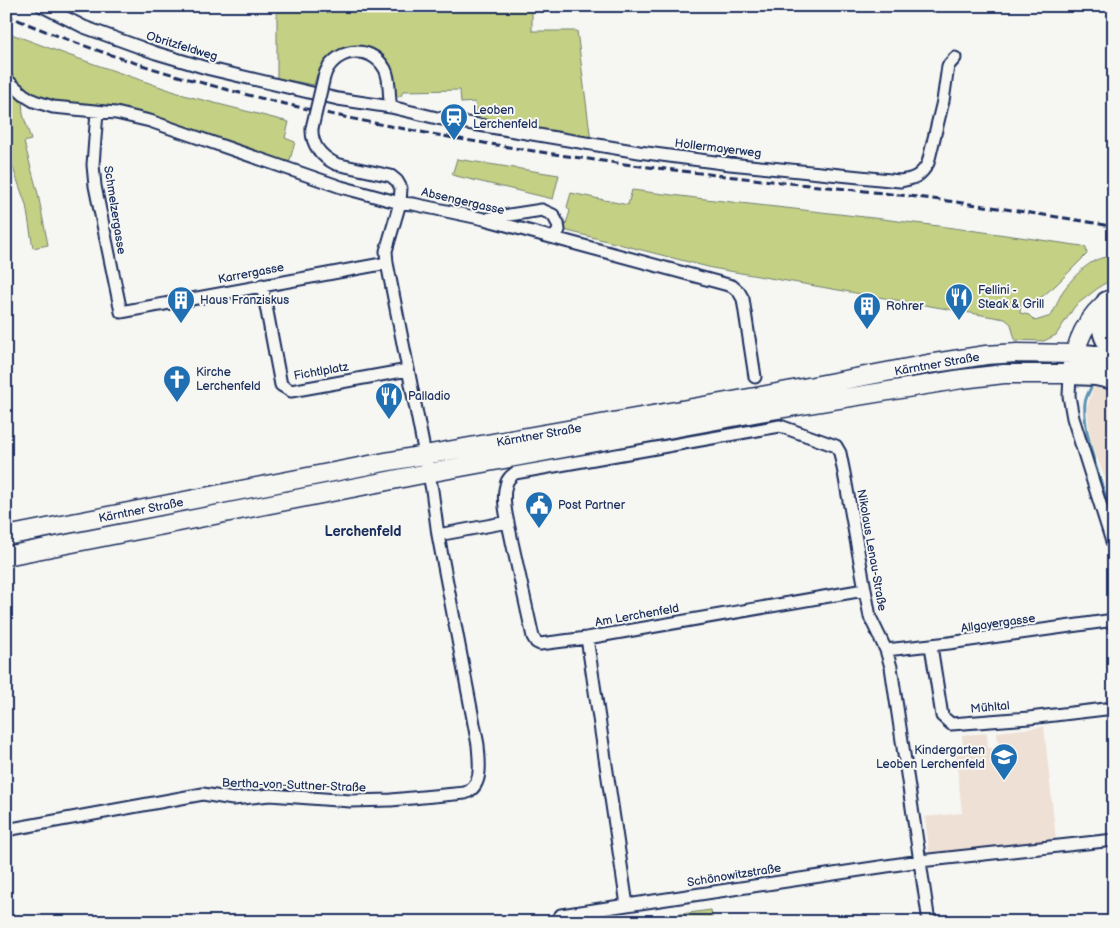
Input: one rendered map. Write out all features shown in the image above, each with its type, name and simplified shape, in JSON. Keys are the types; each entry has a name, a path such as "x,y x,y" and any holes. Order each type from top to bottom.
{"highway":[{"path":"1110,299 1103,317 1103,328 1106,338 1114,348"},
{"path":"1074,354 1114,358"},
{"path":"1070,374 1096,375 1114,379"}],"main road":[{"path":"1070,374 1074,354 1084,327 1094,313 1110,299"},
{"name":"Kärntner Straße","path":"6,536 73,519 928,364 986,355 1017,353 1074,354"},
{"name":"Kärntner Straße","path":"6,556 428,473 760,412 962,378 1004,374 1070,374"}],"street":[{"name":"Obritzfeldweg","path":"42,6 84,27 156,53 201,66 338,99 390,107"},
{"path":"390,107 388,75 380,63 368,54 354,52 340,56 329,66 324,77 312,128 315,144 323,156 330,161 391,176 401,188 400,203 386,251 387,263 425,455 438,535 508,522"},
{"name":"Hollermayerweg","path":"390,107 437,118 639,152 730,164 900,181 918,176 923,172 928,163 943,101 948,66 955,58"},
{"name":"Absengergasse","path":"6,79 34,101 53,107 116,113 150,121 341,187 400,203 484,219 732,286 743,299 755,377"},
{"name":"Schmelzergasse","path":"96,112 93,165 95,186 121,312"},
{"path":"484,219 542,210 552,215 558,224 559,230 554,238"},
{"name":"Karrergasse","path":"121,312 387,263"},
{"name":"Fichtlplatz","path":"262,285 281,385 291,391 408,370"},
{"path":"1070,374 1069,396 1073,418 1114,548"},
{"name":"Am Lerchenfeld","path":"780,426 516,473 509,478 505,486 508,522 534,639 542,644 587,638 864,590"},
{"name":"Nikolaus Lenau-Straße","path":"780,426 834,444 838,449 870,617 886,650 891,667 929,922"},
{"name":"Bertha-von-Suttner-Straße","path":"6,830 203,794 234,798 270,795 350,801 452,795 469,791 475,786 479,772 478,745 438,535"},
{"name":"Allgayergasse","path":"886,650 931,646 1114,620"},
{"path":"587,638 627,905"},
{"name":"Mühltal","path":"931,646 942,716 950,724 1029,718 1114,708"},
{"name":"Schönowitzstraße","path":"555,922 561,915 920,861 1114,840"}],"shaded area":[{"path":"1093,387 1114,392 1114,502 1091,442 1087,408"},
{"name":"Kindergarten Leoben Lerchenfeld","path":"1044,727 1056,840 929,853 925,817 962,813 955,749 963,748 962,735 987,733 988,748 998,748 997,732"}],"green space":[{"path":"277,6 532,6 532,31 577,31 591,141 476,119 475,102 461,103 460,90 403,91 399,97 395,94 373,50 362,47 352,46 335,52 322,65 314,85 277,78"},
{"path":"6,32 187,96 289,122 285,138 295,142 289,163 220,140 39,100 6,75"},
{"path":"6,83 22,100 23,114 31,140 24,142 38,194 48,245 33,248 26,205 6,148"},
{"path":"457,159 559,175 553,199 452,175"},
{"path":"632,190 932,225 1086,248 1087,254 1038,300 1021,301 1020,313 1029,315 1035,321 1051,316 1067,285 1092,262 1107,257 1114,258 1114,279 1102,285 1075,306 1056,335 1044,341 1015,340 1011,324 1005,319 712,268 564,230 570,211 567,207 571,193 628,205"},
{"path":"711,910 713,922 622,922"}],"waterway":[{"path":"1092,385 1085,403 1087,430 1094,461 1114,519"}],"railway":[{"path":"6,15 116,57 172,74 229,90 344,117 594,160 932,199 1066,218 1114,227"}],"place":[{"name":"Leoben Lerchenfeld","path":"454,141"},
{"name":"Fellini - Steak & Grill","path":"959,321"},
{"name":"Haus Franziskus","path":"181,324"},
{"name":"Rohrer","path":"867,330"},
{"name":"Kirche Lerchenfeld","path":"177,403"},
{"name":"Palladio","path":"389,420"},
{"name":"Post Partner","path":"539,529"},
{"name":"Kindergarten Leoben Lerchenfeld","path":"1004,781"}],"district":[{"name":"Lerchenfeld","path":"363,531"}]}
